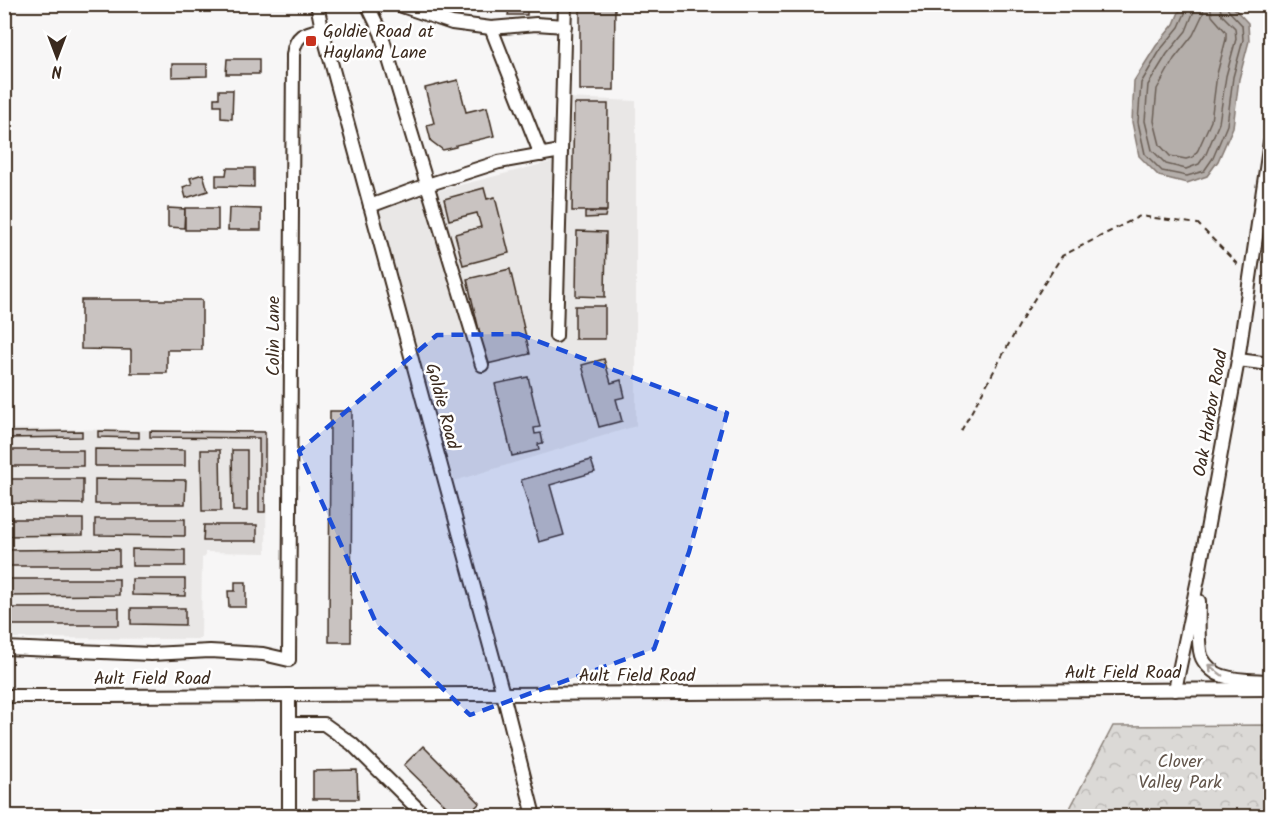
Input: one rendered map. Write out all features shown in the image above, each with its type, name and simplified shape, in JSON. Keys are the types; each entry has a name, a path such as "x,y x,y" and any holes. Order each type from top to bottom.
{"street":[{"name":"Goldie Road","path":"317,4 534,816"},
{"path":"367,4 381,33 482,365"},
{"path":"396,4 452,23 491,28 536,24 565,27"},
{"path":"556,336 565,4"},
{"path":"491,28 541,155"},
{"name":"Colin Lane","path":"4,648 151,654 210,651 263,654 290,660 293,55 296,41 305,33 322,29"},
{"name":"Oak Harbor Road","path":"1175,690 1238,360 1270,142"},
{"path":"370,206 499,162 561,152"},
{"path":"1238,360 1270,364"},
{"path":"1198,579 1201,657 1214,672 1222,676 1270,681"},
{"name":"Ault Field Road","path":"4,696 289,697 1270,689"},
{"path":"289,697 289,816"},
{"path":"290,724 324,724 352,744 425,816"}],"path":[{"path":"961,431 1028,309 1062,256 1140,216 1198,224 1251,277"}],"highlighted area":[{"path":"519,334 727,413 689,552 654,649 470,715 377,625 299,451 437,335"}],"shaded area":[{"path":"567,98 636,101 636,426 454,481 378,206 566,158"},
{"path":"5,429 267,431 266,553 205,552 205,557 202,558 201,639 5,638"}],"green space":[{"name":"Clover Valley Park","path":"1270,725 1270,816 1066,816 1113,726"}],"water":[{"path":"1182,5 1231,5 1248,23 1249,41 1239,79 1233,127 1218,161 1207,176 1187,183 1159,176 1139,156 1132,122 1134,81 1156,46 1174,24"}],"building":[{"path":"483,4 527,4 527,15 508,15 509,10 483,10"},
{"path":"580,4 615,4 614,90 580,90"},
{"path":"227,59 259,59 259,74 226,74"},
{"path":"172,64 207,64 207,76 172,77"},
{"path":"458,80 466,112 487,107 494,136 443,150 431,141 427,125 434,123 425,88"},
{"path":"219,90 233,90 232,119 221,118 221,105 214,105 214,98 219,98"},
{"path":"574,104 608,104 607,211 572,211"},
{"path":"227,168 254,168 254,187 216,186 216,175 226,175"},
{"path":"203,174 208,191 186,198 183,187 192,184 190,178"},
{"path":"484,188 487,199 495,197 509,253 463,265 455,234 481,227 477,213 449,220 444,199"},
{"path":"168,208 185,209 184,228 168,227"},
{"path":"185,208 218,208 218,230 185,230"},
{"path":"229,208 261,209 261,230 228,230"},
{"path":"585,212 606,212 605,217 585,218"},
{"path":"577,231 606,232 605,297 576,296"},
{"path":"510,269 530,354 487,364 467,279"},
{"path":"81,300 202,300 202,350 167,350 167,373 131,373 131,350 81,349"},
{"path":"575,306 605,306 605,339 575,339"},
{"path":"604,359 611,383 621,380 625,397 616,399 622,421 599,427 582,365"},
{"path":"528,377 540,427 534,428 535,434 541,433 543,443 538,444 539,450 512,456 495,384"},
{"path":"330,411 352,411 351,642 329,642"},
{"path":"82,431 82,437 4,438 4,432"},
{"path":"98,431 139,432 139,438 98,437"},
{"path":"150,431 265,432 265,512 259,512 259,438 150,437"},
{"path":"95,449 185,450 185,466 95,466"},
{"path":"4,450 83,450 83,466 4,466"},
{"path":"201,450 220,450 221,511 202,511"},
{"path":"232,450 247,450 247,511 233,511"},
{"path":"591,460 595,472 550,485 564,535 539,542 521,480"},
{"path":"4,479 83,479 83,504 4,503"},
{"path":"95,479 186,480 185,504 95,504"},
{"path":"4,519 83,519 83,535 4,536"},
{"path":"95,519 185,519 185,536 95,535"},
{"path":"204,525 257,525 257,541 203,541"},
{"path":"119,549 119,566 4,566 4,550"},
{"path":"132,549 185,550 185,566 132,566"},
{"path":"4,579 119,579 119,595 4,596"},
{"path":"132,579 185,579 185,596 132,595"},
{"path":"235,582 246,582 246,607 229,607 228,591 235,591"},
{"path":"4,608 119,608 119,625 4,625"},
{"path":"131,608 185,608 185,625 131,624"},
{"path":"423,746 480,803 466,816 456,816 404,765"},
{"path":"357,770 358,799 313,799 313,771"}],"place":[{"name":"Goldie Road at Hayland Lane","path":"311,41"}]}
